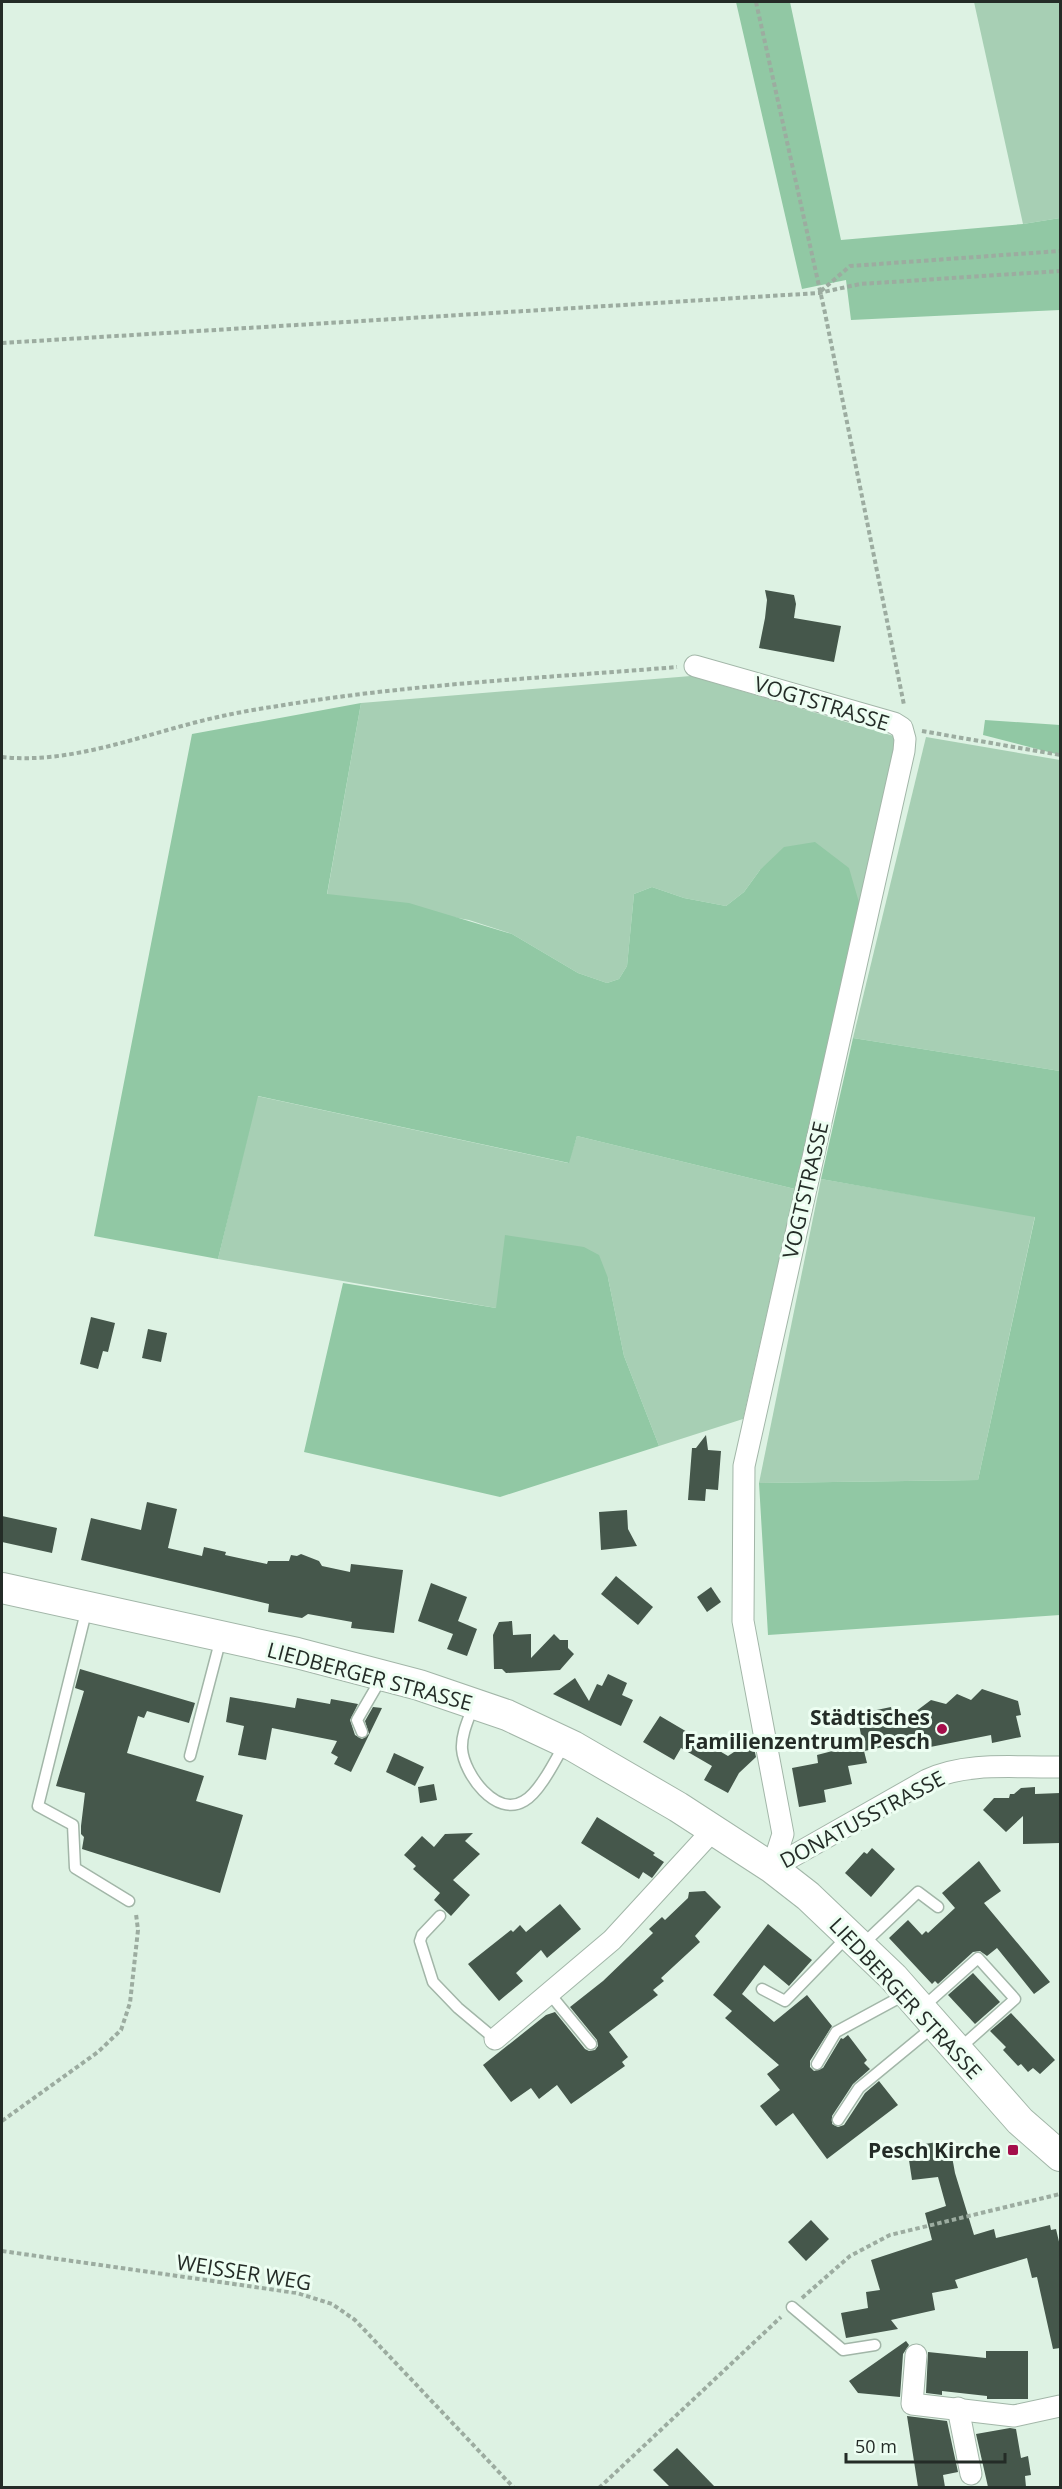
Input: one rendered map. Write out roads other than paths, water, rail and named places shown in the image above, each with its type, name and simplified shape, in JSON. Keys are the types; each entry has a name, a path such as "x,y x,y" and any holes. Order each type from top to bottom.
{"main road":[{"name":"LIEDBERGER STRASSE","path":"2,1588 383,1676 475,1703 566,1743 618,1771 713,1830 772,1868 808,1896 856,1940 921,2009 1020,2121 1060,2156"}],"street":[{"name":"VOGTSTRASSE","path":"695,666 887,721 902,728 905,739 744,1466 743,1621 783,1834 772,1868"},
{"name":"DONATUSSTRASSE","path":"772,1868 927,1780 947,1773 980,1768 1060,1767"},
{"path":"495,2038 625,1928 713,1830"},
{"path":"916,2355 912,2404 1014,2416 1060,2406"},
{"path":"958,2408 971,2474"}],"lane":[{"path":"87,1607 38,1806 73,1825 75,1868 129,1901"},
{"path":"190,1756 222,1637"},
{"path":"362,1732 357,1720 383,1676"},
{"path":"475,1703 465,1731 462,1749 466,1765 480,1788 499,1802 513,1806 526,1800 541,1782 566,1743"},
{"path":"762,1989 785,2001 856,1940 918,1893 938,1907"},
{"path":"440,1916 422,1935 420,1941 433,1982 458,2008 495,2038"},
{"path":"838,2120 859,2088 921,2009 978,1958 1015,1999 957,2051"},
{"path":"549,1993 591,2044"},
{"path":"817,2064 836,2032 921,2009"},
{"path":"792,2307 843,2350 875,2345"}],"place":[{"name":"Städtisches Familienzentrum Pesch","path":"942,1729"},
{"name":"Pesch Kirche","path":"1013,2150"}]}
